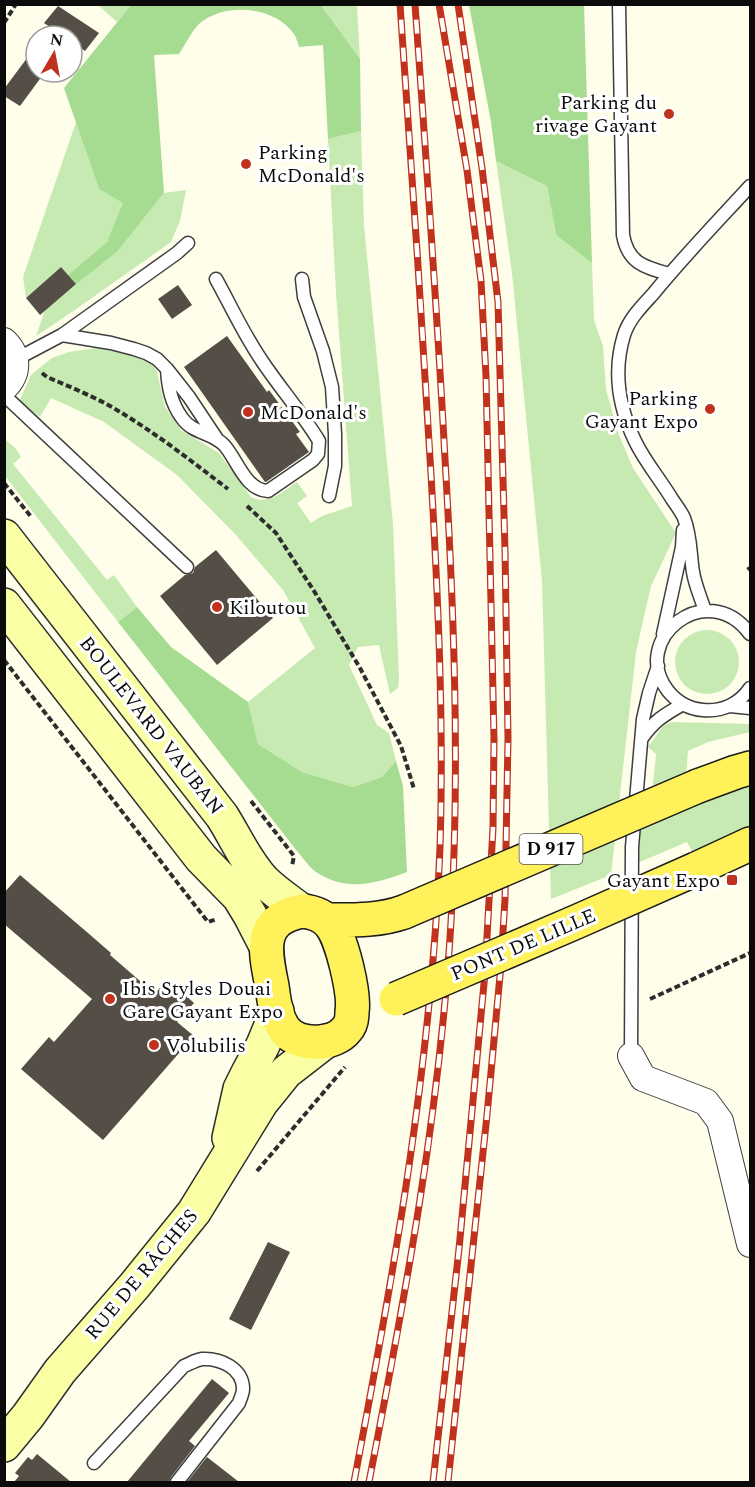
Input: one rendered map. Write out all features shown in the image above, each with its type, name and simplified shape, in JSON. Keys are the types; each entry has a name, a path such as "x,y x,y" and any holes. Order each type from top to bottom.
{"main road":[{"name":"BOULEVARD VAUBAN","path":"4,536 222,816 251,865 265,882 314,915"},
{"path":"4,605 201,858 239,897 266,946"},
{"name":"D 917","path":"314,915 372,919 404,912 698,786 750,768"},
{"name":"PONT DE LILLE","path":"338,1031 396,999 750,844"},
{"path":"286,915 314,915 336,933 342,951 353,1007 338,1031 307,1042 298,1039 285,1029 277,1011 266,958 266,946 268,932 272,925 286,915"},
{"name":"RUE DE RÂCHES","path":"217,1174 226,1149 240,1089 263,1045 277,1011"},
{"name":"RUE DE RÂCHES","path":"4,1445 60,1371 135,1286 179,1230 205,1195 261,1103 286,1072 338,1031"},
{"name":"RUE DE RÂCHES","path":"4,1418 26,1402 60,1371"}],"street":[{"path":"4,388 13,377 16,364 15,351"},
{"path":"631,1056 644,1078 706,1102 720,1121 750,1244"}],"lane":[{"path":"619,4 625,247 630,256 639,264 669,274"},
{"path":"705,611 692,571 690,538 683,517 635,441 621,404 618,387 620,355 624,334 631,320 669,274 750,186"},
{"path":"15,351 62,335 188,243"},
{"path":"62,335 135,349 157,359 189,397 249,481 256,488 268,491 314,460 320,447 319,441 261,361 216,279"},
{"path":"302,279 304,297 323,351 332,387 335,466 329,496"},
{"path":"167,369 168,388 180,417 197,432 218,439"},
{"path":"4,395 187,567"},
{"path":"662,643 682,547 683,517"},
{"path":"631,1056 632,847 643,718 658,666 659,650 665,635 676,623 690,614 705,611 728,615 745,627 750,634"},
{"path":"658,666 666,688 683,704 698,710 714,711 729,706 742,698 750,688"},
{"path":"642,739 659,718 683,704"},
{"path":"729,706 750,708"},
{"path":"94,1463 184,1366 199,1359 216,1360 231,1366 241,1378 243,1391 239,1403 177,1482"}],"path":[{"path":"4,23 16,4"},
{"path":"15,351 47,377 109,405 149,430 232,493"},
{"path":"241,501 276,533 320,600 360,668 401,746 414,789"},
{"path":"4,660 208,922 223,916"},
{"path":"631,1008 750,953"}],"green space":[{"path":"98,5 131,5 117,22"},
{"path":"131,5 321,5 360,59 361,131 328,139 323,45 299,47 294,34 285,25 262,13 236,10 211,16 197,26 179,54 154,55 164,193 117,252 76,284 68,275 107,242 123,203 99,189 64,88 67,84 84,84 84,63"},
{"path":"321,5 357,5 360,59"},
{"path":"469,5 584,5 592,263 556,235 547,186 496,161"},
{"path":"76,122 99,189 124,203 107,242 68,275 61,267 26,298 23,277"},
{"path":"361,131 364,225 393,524 399,679 398,688 390,694 379,645 358,647 349,665 377,725 389,733 396,761 382,777 353,787 302,772 258,744 248,702 315,648 283,590 236,535 177,475 104,422 51,398 40,417 19,402 31,375 52,358 69,352 96,348 121,352 153,365 157,372 165,407 181,430 219,453 251,497 270,499 297,482 307,496 297,503 311,523 322,516 352,506 336,293 328,139"},
{"path":"496,161 547,186 556,235 592,263 594,320 603,346 606,390 619,435 633,468 676,533 651,586 636,652 611,875 551,899 542,581 512,273"},
{"path":"186,190 180,221 171,242 36,336 45,310 117,252 164,193"},
{"path":"5,439 21,457 13,464 107,580 114,575 137,607 118,622 5,476"},
{"path":"137,607 171,647 248,702 258,744 302,772 353,787 382,777 396,761 403,786 407,872 372,883 350,884 327,878 311,868 118,622"},
{"path":"707,630 725,635 730,639 734,644 739,662 734,680 730,685 725,689 707,694 689,689 684,685 680,680 675,662 680,644 684,639 689,635"},
{"path":"672,722 750,724 750,732 708,742 688,751 684,806 750,782 750,827 693,853 687,842 635,864 639,828 649,824 656,754 648,747 664,725"}],"building":[{"path":"58,6 99,33 85,51 84,24 44,23"},
{"path":"24,62 24,84 36,84 20,106 4,96 4,89"},
{"path":"61,267 76,284 40,315 26,298"},
{"path":"178,285 192,305 172,319 158,299"},
{"name":"McDonald's","path":"227,336 267,392 269,390 300,432 296,434 309,452 266,482 184,367"},
{"name":"Kiloutou","path":"216,550 273,618 217,665 160,596 185,575 193,573 195,567"},
{"path":"20,875 155,994 167,979 194,1003 177,1022 194,1036 103,1140 21,1069 49,1037 54,1042 92,999 4,924 4,893"},
{"path":"268,1242 290,1252 251,1330 229,1319"},
{"path":"212,1379 229,1393 189,1441 195,1446 169,1482 127,1482"},
{"path":"37,1454 71,1482 14,1482 19,1476 15,1473 28,1457 32,1460"},
{"path":"207,1457 239,1482 187,1482"}],"railway":[{"path":"354,1482 397,1245 420,1087 436,927 440,847 441,707 436,567 400,4"},
{"path":"369,1482 408,1273 430,1133 446,993 454,864 455,690 451,575 415,4"},
{"path":"433,1482 459,1249 485,973 493,828 494,739 486,376 481,281 467,170 439,4"},
{"path":"448,1482 501,965 505,899 508,739 498,302 482,168 458,4"}],"place":[{"name":"Parking du rivage Gayant","path":"669,114"},
{"name":"Parking McDonald's","path":"246,164"},
{"name":"Parking Gayant Expo","path":"710,409"},
{"name":"McDonald's","path":"248,412"},
{"name":"Kiloutou","path":"217,607"},
{"name":"Gayant Expo","path":"732,880"},
{"name":"Ibis Styles Douai Gare Gayant Expo","path":"110,999"},
{"name":"Volubilis","path":"154,1045"}]}
